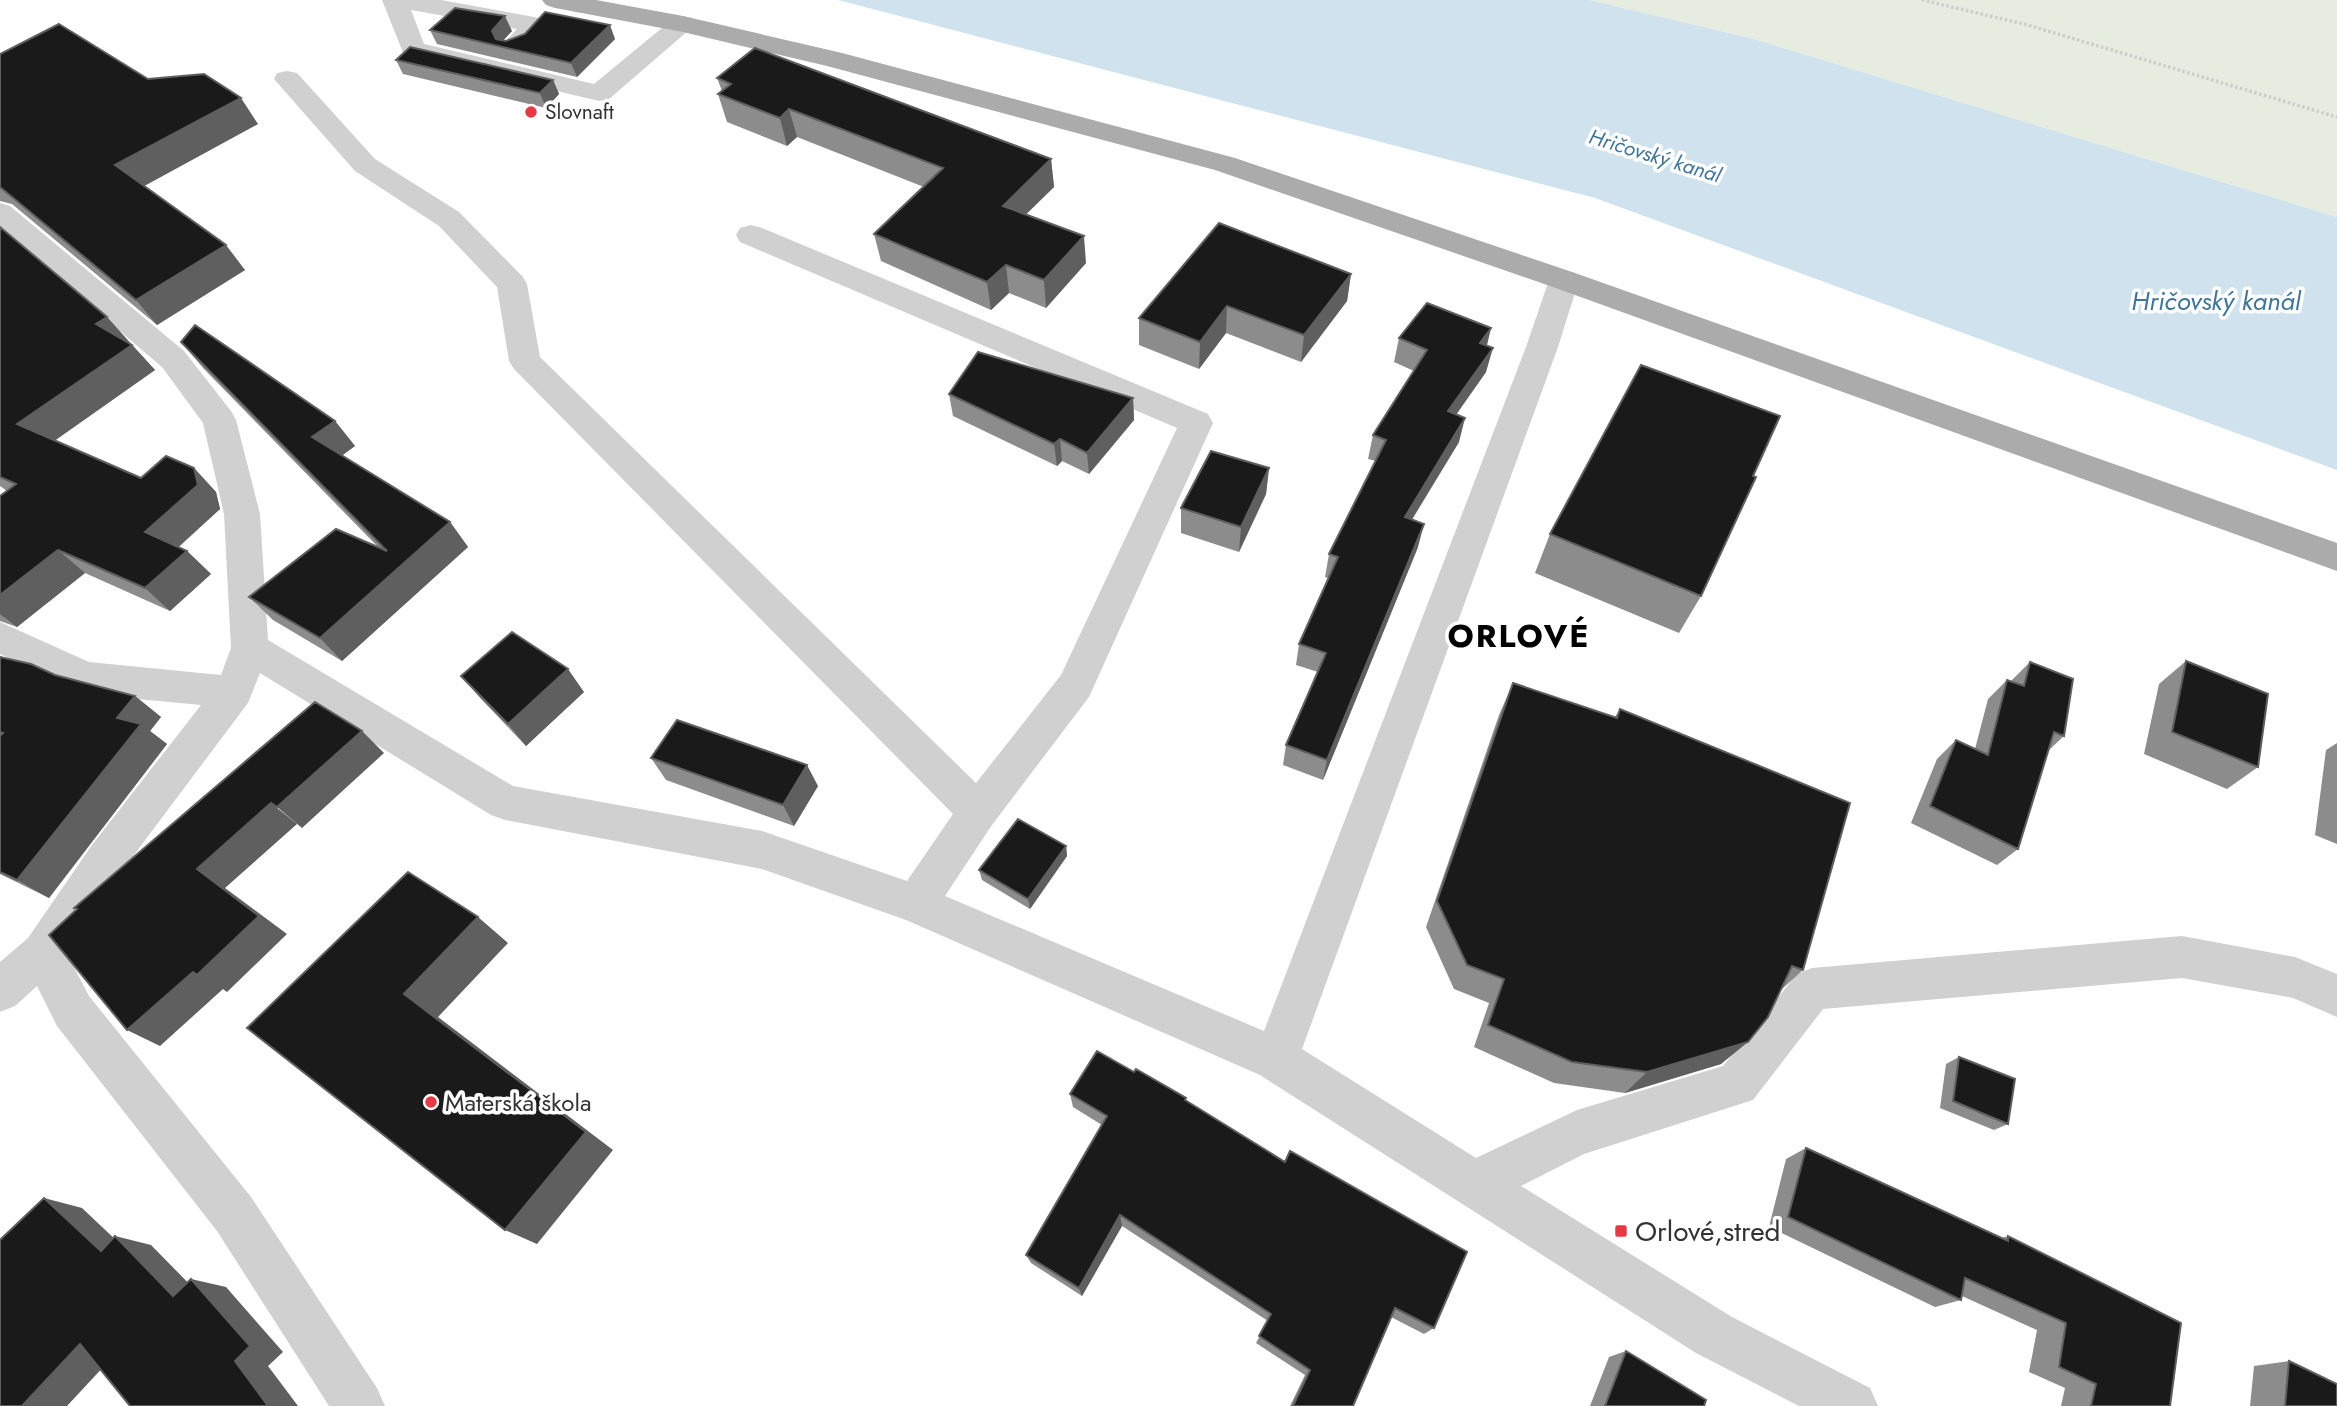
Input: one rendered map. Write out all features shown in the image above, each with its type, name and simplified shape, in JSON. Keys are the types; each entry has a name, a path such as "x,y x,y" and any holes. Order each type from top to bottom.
{"main road":[{"path":"555,0 683,24 952,89 1225,164 1564,279 2337,557"}],"street":[{"path":"399,8 514,46 492,68"},
{"path":"399,8 412,49 599,93 683,24"},
{"path":"286,79 365,165 449,219 512,284 525,361 978,812"},
{"path":"0,213 173,359 219,421 242,514 250,649 234,692 107,858 43,952 0,991"},
{"path":"751,235 1196,423 1075,686 978,812 916,904"},
{"path":"1276,1059 1542,347 1564,279"},
{"path":"0,638 84,678 234,692"},
{"path":"250,649 505,802 762,850 916,904 1276,1059 1714,1335 1852,1406"},
{"path":"43,952 73,1011 234,1214 359,1406"},
{"path":"1474,1184 1577,1133 1737,1084 1812,989 2182,957 2295,978 2337,996"}],"path":[{"path":"1922,0 2024,24 2337,117"}],"shaded area":[{"path":"1590,0 2337,0 2337,217 1754,39"}],"water":[{"name":"Hričovský kanál","path":"838,0 1590,0 1754,39 2337,217 2337,470 1595,198"}],"building":[{"path":"455,8 505,16 492,31 496,39 506,41 525,34 545,12 610,25 571,63 430,30"},
{"path":"59,24 148,79 204,74 241,98 115,165 226,245 136,300 0,187 0,54"},
{"path":"410,47 553,80 540,93 396,60"},
{"path":"755,48 1051,159 1003,206 1084,236 1044,280 1006,265 987,282 874,234 943,168 789,109 780,118 718,94 731,84 717,78"},
{"path":"1219,223 1351,274 1304,335 1227,306 1200,342 1139,318"},
{"path":"0,227 107,317 96,324 132,345 17,424 141,478 166,456 194,468 198,485 145,532 187,551 145,588 58,550 0,595 0,496 16,484 0,477"},
{"path":"1427,303 1491,328 1480,343 1493,348 1448,411 1465,418 1405,517 1424,524 1327,760 1286,745 1326,653 1299,644 1338,557 1329,554 1386,440 1373,435 1427,350 1399,338"},
{"path":"195,325 335,421 312,437 450,522 320,638 249,597 336,529 387,551 181,342"},
{"path":"978,352 1133,398 1087,453 1060,439 1054,444 949,394"},
{"path":"1641,365 1780,416 1753,476 1756,477 1701,596 1550,534"},
{"path":"1211,451 1269,468 1241,527 1181,508"},
{"path":"512,632 568,669 508,724 461,676"},
{"path":"0,657 135,696 117,718 141,724 17,880 0,872 0,736 3,733 0,732"},
{"path":"2186,661 2268,694 2258,767 2172,732"},
{"path":"2030,662 2073,679 2064,736 2054,732 2018,849 1930,806 1956,740 1988,755 2007,680 2024,686"},
{"path":"1513,683 1617,718 1620,709 1850,803 1803,970 1792,966 1768,1017 1748,1042 1647,1072 1572,1062 1488,1025 1504,979 1467,965 1437,901"},
{"path":"315,702 362,731 277,807 271,803 197,869 259,916 197,975 193,972 127,1030 49,935 77,909 74,908"},
{"path":"677,720 807,765 783,805 651,758"},
{"path":"1018,819 1066,846 1028,899 979,870"},
{"path":"408,872 478,917 404,994 586,1132 505,1230 247,1028"},
{"path":"1097,1051 1134,1072 1136,1069 1186,1098 1185,1100 1285,1162 1290,1151 1467,1252 1434,1328 1395,1308 1353,1406 1293,1406 1310,1370 1259,1336 1271,1314 1120,1215 1079,1288 1026,1255 1107,1116 1070,1094"},
{"path":"1959,1057 2015,1079 2008,1124 1953,1101"},
{"path":"1806,1148 2008,1241 2008,1236 2181,1323 2170,1406 2091,1406 2096,1384 2059,1367 2066,1323 1965,1278 1961,1300 1788,1217"},
{"path":"44,1198 101,1251 115,1236 173,1296 191,1279 250,1346 235,1361 268,1406 130,1406 80,1344 22,1406 0,1406 0,1240"},
{"path":"1626,1351 1706,1400 1704,1406 1605,1406"},
{"path":"2289,1361 2337,1384 2337,1406 2285,1406"}],"place":[{"name":"Slovnaft","path":"531,112"},
{"name":"Materská škola","path":"431,1102"},
{"name":"Orlové,stred","path":"1621,1231"}],"district":[{"name":"ORLOVÉ","path":"1519,636"}]}
